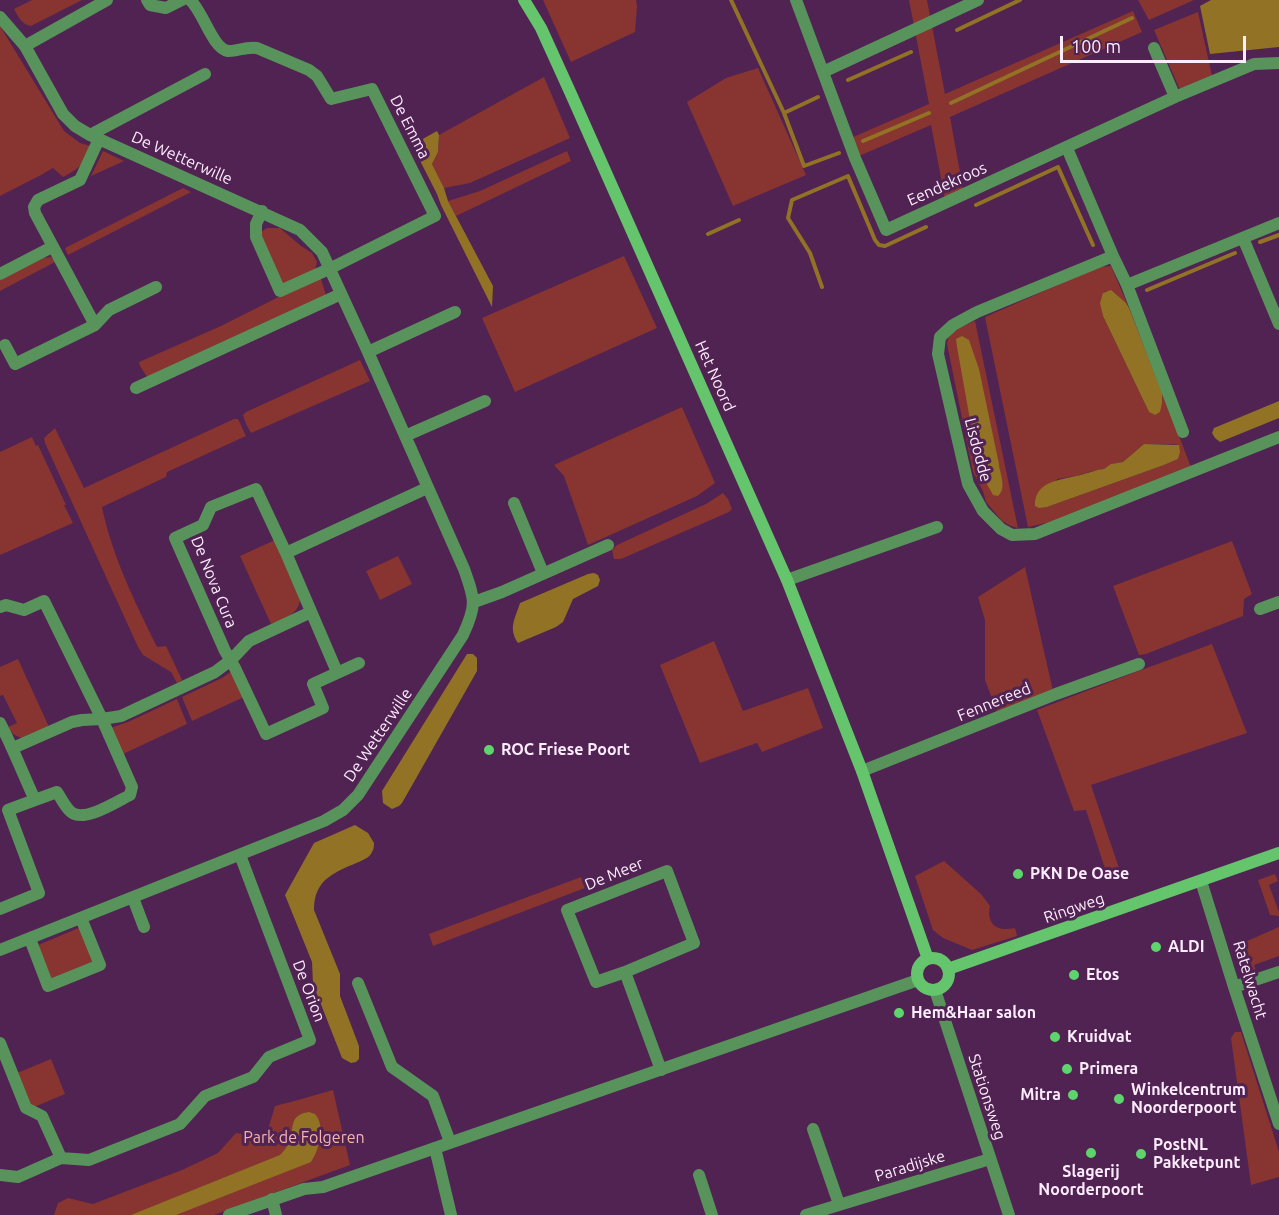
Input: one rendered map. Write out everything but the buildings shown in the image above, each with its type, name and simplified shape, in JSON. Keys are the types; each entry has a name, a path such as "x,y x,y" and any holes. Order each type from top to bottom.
{"main road":[{"name":"Het Noord","path":"524,0 541,28 571,94 787,580 862,771"},
{"path":"862,771 928,959"},
{"name":"Ringweg","path":"948,969 1279,853"},
{"path":"936,958 948,969 946,982 935,990 925,988 918,980 917,971 921,963 928,959 936,958"}],"street":[{"path":"25,46 107,0"},
{"path":"147,0 150,5 166,8 182,0"},
{"name":"De Emma","path":"190,0 196,5 221,48 229,51 249,47 257,48 309,70 317,76 331,99 372,89 435,216 329,269"},
{"name":"Eendekroos","path":"796,0 855,158 886,230 1175,97 1254,64 1279,63"},
{"path":"824,72 978,0"},
{"name":"De Wetterwille","path":"0,17 25,46 63,114 75,126 94,137 300,230 321,252 464,569 474,603 472,616 463,635 358,795 343,810 324,821 0,950"},
{"path":"1154,48 1175,97"},
{"name":"De Wetterwille","path":"94,137 205,74"},
{"path":"94,137 80,180 38,201 34,207 52,248 95,325"},
{"path":"1066,148 1127,285 1183,432"},
{"path":"262,212 256,225 256,237 280,291 329,269"},
{"path":"1127,285 1279,223"},
{"path":"1243,238 1279,324"},
{"path":"0,274 52,248"},
{"name":"Lisdodde","path":"1113,256 977,312 953,325 940,337 938,354 968,484 982,511 1001,530 1012,535 1035,534 1279,437"},
{"path":"5,345 15,364 95,325 109,310 156,287"},
{"path":"136,388 341,294"},
{"path":"368,352 455,312"},
{"path":"405,436 485,401"},
{"path":"286,553 427,488"},
{"name":"De Nova Cura","path":"337,672 256,489 211,507 203,525 175,538 225,651 266,734 324,708 313,684 359,663"},
{"path":"514,503 543,573"},
{"path":"787,580 937,527"},
{"path":"474,603 608,545"},
{"path":"0,607 6,605 24,610 44,601 102,719 132,787 130,795 86,815 77,816 69,811 57,792 8,810 39,893 0,909"},
{"path":"1260,609 1279,602"},
{"name":"De Nova Cura","path":"13,748 72,722 121,716 215,672 231,660 249,641 311,612"},
{"name":"Fennereed","path":"862,771 1056,694 1139,664"},
{"path":"0,723 35,800"},
{"name":"De Orion","path":"0,1175 18,1177 61,1158 89,1160 180,1124 205,1096 254,1077 269,1057 310,1040 240,855"},
{"name":"De Meer","path":"667,871 694,943 625,972 596,982 567,910 667,871"},
{"name":"Ratelwacht","path":"1201,881 1279,1124"},
{"path":"133,898 144,927"},
{"path":"30,939 48,986 100,965 81,918"},
{"path":"625,972 661,1070"},
{"path":"1234,987 1279,972"},
{"path":"229,1215 304,1189 323,1187 918,980"},
{"path":"358,982 392,1067 433,1096 450,1142"},
{"name":"Stationsweg","path":"935,990 1009,1215"},
{"path":"0,1043 26,1108 42,1116 61,1158"},
{"path":"813,1129 839,1204"},
{"path":"435,1148 452,1215"},
{"name":"Paradijske","path":"806,1215 823,1213 839,1204 990,1159"},
{"path":"699,1175 712,1215"},
{"path":"272,1199 276,1215"}],"green space":[{"path":"32,0 82,0 31,26 23,22 14,9"},
{"path":"543,0 636,0 635,32 571,62"},
{"path":"909,0 927,0 945,94 1133,11 1142,32 950,117 963,189 945,199 931,125 859,156 851,138 929,104"},
{"path":"1138,0 1194,0 1149,20"},
{"path":"1198,12 1212,76 1180,90 1154,30"},
{"path":"0,26 64,131 80,143 90,146 81,165 69,174 63,177 53,168 0,196"},
{"path":"758,68 806,175 733,206 687,102 726,78"},
{"path":"544,77 570,138 470,183 444,188 432,164 438,152 439,135"},
{"path":"103,151 124,161 91,176"},
{"path":"567,151 571,161 456,216 448,201 480,191"},
{"path":"183,188 191,192 68,255 65,248"},
{"path":"267,228 280,228 312,253 317,262 315,270 283,284 262,239 261,232"},
{"path":"624,256 657,328 515,392 482,318"},
{"path":"51,257 55,262 0,291 0,280 43,258"},
{"path":"1111,266 1129,308 1111,291 1104,292 1101,303 1103,316 1149,412 1155,415 1162,403 1162,392 1191,467 1056,521 1028,527 985,317 1099,267","holes":["1144,444 1179,445 1178,459 1047,507 1057,479 1104,469 1112,464 1123,462"]},
{"path":"320,276 326,295 147,377 140,366 139,362 221,326"},
{"path":"975,321 1018,528 1002,521 986,502 973,472 947,344 953,332","holes":["979,462 999,464 1000,474 987,482 979,469"]},
{"path":"360,360 370,381 251,433 243,415 246,412"},
{"path":"682,407 715,483 697,496 588,545 564,476 554,465"},
{"path":"238,419 246,436 167,472 166,477 102,507 125,578 157,647 166,646 182,680 177,683 171,672 143,655 138,647 44,438 55,428 84,488"},
{"path":"32,437 36,446 38,445 73,523 0,555 0,452"},
{"path":"723,493 732,509 729,512 621,559 614,559 612,550 617,545 706,504"},
{"path":"275,540 300,600 293,613 271,624 240,556"},
{"path":"1232,541 1252,594 1244,599 1243,616 1139,655 1113,586"},
{"path":"398,556 412,584 380,600 366,571"},
{"path":"1025,567 1053,691 998,714 985,680 985,620 978,597"},
{"path":"714,641 743,711 808,688 823,728 762,752 757,743 700,763 660,665"},
{"path":"1212,644 1247,733 1091,785 1123,880 1109,881 1086,810 1074,811 1037,710"},
{"path":"18,659 49,727 21,738 13,734 8,727 17,723 3,695 0,696 0,667"},
{"path":"232,671 244,697 192,721 182,697"},
{"path":"177,699 187,724 121,755 110,728"},
{"path":"944,861 981,894 990,906 990,918 995,926 1003,929 1015,928 1017,936 972,950 943,938 933,930 915,876"},
{"path":"1275,874 1278,881 1269,885 1279,916 1270,915 1258,880"},
{"path":"581,877 585,888 433,946 429,934"},
{"path":"81,927 94,963 49,981 36,946"},
{"path":"1279,927 1279,956 1254,965 1257,974 1244,978 1239,964 1244,962 1238,945"},
{"path":"1235,1032 1241,1032 1279,1152 1279,1177 1251,1185 1231,1038"},
{"path":"51,1059 65,1094 32,1108 17,1073"},
{"name":"Park de Folgeren","path":"333,1090 350,1165 214,1215 54,1215 58,1203 68,1198 93,1204 182,1170 218,1153 236,1133 256,1136 267,1133 275,1106"}],"shaded area":[{"path":"1211,0 1279,0 1279,47 1210,54 1200,6"},
{"path":"437,131 439,135 438,152 432,164 448,201 493,286 492,307 412,145"},
{"path":"1111,290 1129,308 1162,392 1160,412 1155,415 1149,412 1103,316 1100,303 1103,293"},
{"path":"962,336 969,340 979,369 1002,481 1001,493 998,496 993,495 979,470 957,347 956,339"},
{"path":"1279,401 1279,418 1220,442 1212,433 1214,428"},
{"path":"1144,444 1179,445 1178,459 1047,507 1035,506 1036,498 1043,487 1062,479 1123,462"},
{"path":"594,573 600,580 598,586 573,599 563,622 518,643 513,628 520,603"},
{"path":"467,654 473,654 477,658 477,671 402,803 392,809 383,803 382,791"},
{"path":"355,825 368,833 374,843 373,851 367,858 335,873 322,883 315,899 314,910 340,974 340,996 359,1046 359,1059 351,1063 342,1058 313,984 312,962 285,895 314,843"},
{"path":"309,1112 315,1114 321,1131 319,1145 311,1162 176,1215 131,1215 280,1155 289,1142 295,1119"}],"waterway":[{"path":"731,0 784,113"},
{"path":"957,30 1020,0"},
{"path":"951,103 1132,18"},
{"path":"848,80 911,52"},
{"path":"818,97 784,113 804,166 839,153"},
{"path":"863,141 929,113"},
{"path":"976,205 1058,167 1093,245"},
{"path":"822,287 810,253 788,218 792,200 848,176 879,245 885,246 926,227"},
{"path":"708,234 739,220"},
{"path":"1260,242 1279,235"},
{"path":"1147,290 1235,253"}],"place":[{"name":"ROC Friese Poort","path":"489,750"},
{"name":"PKN De Oase","path":"1018,874"},
{"name":"ALDI","path":"1156,947"},
{"name":"Etos","path":"1074,975"},
{"name":"Hem&Haar salon","path":"899,1013"},
{"name":"Kruidvat","path":"1055,1037"},
{"name":"Primera","path":"1067,1069"},
{"name":"Mitra","path":"1073,1095"},
{"name":"Winkelcentrum Noorderpoort","path":"1119,1099"},
{"name":"Slagerij Noorderpoort","path":"1091,1153"},
{"name":"PostNL Pakketpunt","path":"1141,1154"}]}
